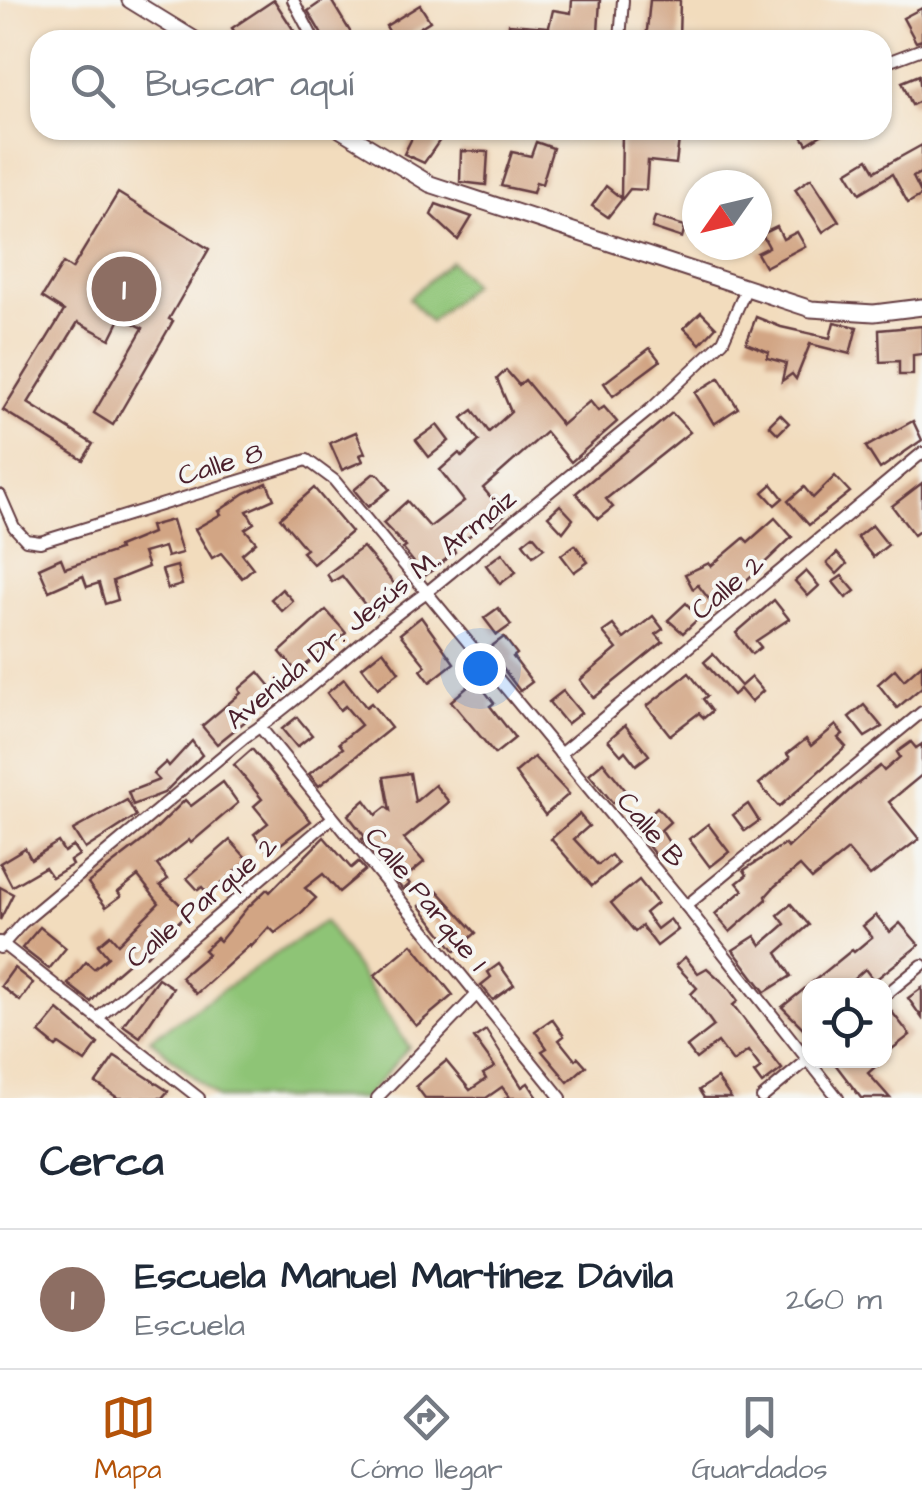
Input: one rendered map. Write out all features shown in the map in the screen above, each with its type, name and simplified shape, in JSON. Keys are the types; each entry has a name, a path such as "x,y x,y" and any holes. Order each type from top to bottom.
{"street":[{"path":"130,0 179,30"},
{"path":"293,0 309,30"},
{"path":"621,30 623,0"},
{"path":"892,60 922,49"},
{"path":"358,140 430,184 811,309 845,313 922,307"},
{"name":"Avenida Dr. Jesús M. Armaiz","path":"1,944 398,612 652,408 723,341 747,287"},
{"name":"Calle 2","path":"560,754 922,453"},
{"name":"Calle 8","path":"0,495 14,527 26,540 40,542 307,460 334,480 427,592"},
{"name":"Calle B","path":"427,592 802,1052"},
{"path":"686,906 922,712"},
{"name":"Calle Parque 1","path":"260,727 560,1098"},
{"name":"Calle Parque 2","path":"98,1017 332,818"},
{"path":"1,944 199,1098"},
{"path":"892,989 922,965"},
{"path":"376,1098 477,994"},
{"path":"762,1098 802,1065"},
{"name":"Calle B","path":"814,1068 838,1098"}],"green space":[{"path":"451,261 472,285 430,322 409,298"},
{"path":"325,921 409,1047 365,1098 218,1098 150,1039"}],"building":[{"path":"274,0 294,30 233,30"},
{"path":"324,0 331,0 349,30 319,30 308,11"},
{"path":"572,0 600,0 598,30 509,30 509,24 549,27 553,10 571,13"},
{"path":"650,0 680,0 679,30 647,30"},
{"path":"420,5 430,21 416,30 388,30 386,26"},
{"path":"922,8 922,40 916,42 903,18"},
{"path":"919,75 922,100 912,105 902,82"},
{"path":"411,140 440,140 424,163 404,154"},
{"path":"622,140 679,140 676,164 648,161 646,190 630,189 608,217 592,206 606,186 621,198"},
{"path":"536,142 553,148 542,184 536,182 533,193 501,186 512,152 531,156"},
{"path":"922,145 922,172 913,177 922,195 908,203 892,174 860,193 847,172 868,159 875,171"},
{"path":"461,151 488,152 486,185 460,182"},
{"path":"811,178 839,221 823,232 795,189"},
{"path":"118,193 209,249 113,425 94,413 143,328 121,317 110,339 78,322 28,403 93,444 83,460 3,410 64,311 42,297 63,263 72,269"},
{"path":"436,204 472,217 458,240 431,215"},
{"path":"655,217 682,225 682,238 652,228"},
{"path":"777,227 783,239 797,232 805,246 765,267 761,260 772,260 772,229"},
{"path":"701,312 716,327 700,344 684,328"},
{"path":"756,317 830,338 834,322 857,327 850,354 810,344 796,379 792,374 782,381 786,363 767,358 769,352 746,343"},
{"path":"922,326 922,354 913,355 913,375 899,375 899,361 880,362 879,330"},
{"path":"650,348 660,361 613,396 604,383"},
{"path":"506,370 519,385 525,380 562,425 590,401 598,411 604,407 617,422 571,462 546,432 483,488 505,514 453,548 455,552 425,576 403,549 406,547 383,523 407,501 430,527 464,501 440,470 479,441 462,418 473,410 489,432 511,412 497,379"},
{"path":"719,378 738,408 714,424 695,393"},
{"path":"672,413 690,432 606,499 613,507 598,519 576,493"},
{"path":"780,414 789,423 778,434 769,425"},
{"path":"913,421 922,440 880,469 866,447"},
{"path":"437,425 449,441 429,457 416,440"},
{"path":"356,432 365,453 360,455 363,461 342,470 330,443"},
{"path":"378,474 390,489 368,507 354,490"},
{"path":"835,476 850,492 809,525 788,501 804,487 813,498"},
{"path":"267,483 274,499 247,511 254,523 245,529 256,542 242,554 253,568 242,578 221,553 212,558 195,529 221,514 219,511 245,493"},
{"path":"922,483 922,529 914,535 892,506"},
{"path":"772,484 783,498 775,505 763,492"},
{"path":"314,488 351,532 313,564 302,552 306,549 280,518"},
{"path":"560,505 573,519 563,532 548,516"},
{"path":"775,518 792,537 733,593 715,607 698,585 693,589 685,574 709,563 711,566"},
{"path":"172,520 182,553 167,557 164,547 143,553 148,567 113,581 118,600 105,604 99,583 87,587 83,576 49,591 39,568 61,558 65,568 119,550 118,547 152,533 150,526"},
{"path":"872,525 888,545 873,557 857,537"},
{"path":"533,535 544,548 533,556 523,543"},
{"path":"575,545 588,562 574,572 561,555"},
{"path":"363,547 402,593 374,616 342,576 332,582 327,574"},
{"path":"502,553 516,572 500,584 486,565"},
{"path":"837,553 847,564 837,574 827,563"},
{"path":"177,566 182,585 168,589 162,570"},
{"path":"806,571 819,586 808,596 795,581"},
{"path":"842,576 855,591 846,598 833,582"},
{"path":"282,589 293,601 282,611 271,599"},
{"path":"774,600 789,619 756,641 761,647 752,654 736,633"},
{"path":"686,603 699,618 683,633 668,620"},
{"path":"498,608 511,625 497,635 484,618"},
{"path":"326,610 346,633 297,672 280,652"},
{"path":"653,616 663,629 656,634 663,642 594,698 580,680 617,649 603,632 613,625 624,639"},
{"path":"421,617 454,663 430,682 421,670 426,666 400,634"},
{"path":"504,637 532,682 520,691 488,649"},
{"path":"383,650 399,672 378,688 362,667"},
{"path":"713,654 741,686 751,677 763,691 751,702 740,689 733,695 704,662"},
{"path":"922,664 922,687 897,708 878,684 895,669 904,680"},
{"path":"259,672 273,689 244,714 248,719 217,744 202,726"},
{"path":"689,673 707,696 703,699 712,711 704,718 699,713 670,735 647,706"},
{"path":"344,679 366,707 371,703 391,728 319,786 309,774 343,748 339,743 361,725 345,706 340,710 327,693"},
{"path":"476,680 515,738 495,754 451,701"},
{"path":"563,691 581,713 567,724 549,702"},
{"path":"864,705 882,727 865,737 849,717"},
{"path":"297,717 312,735 297,747 282,729"},
{"path":"625,725 649,755 636,765 625,751 621,755 608,740"},
{"path":"836,725 843,734 838,738 846,747 779,807 759,784 806,739 811,746"},
{"path":"192,741 202,755 164,793 133,805 128,792 159,780 153,774 166,762 169,766"},
{"path":"911,742 916,748 922,744 922,775 889,802 919,839 870,876 848,850 812,879 800,866 730,932 715,914 743,890 737,883 747,875 744,870 785,844 788,848 851,789 880,766 884,771 900,757 897,752"},
{"path":"252,749 311,821 269,853 254,834 268,823 254,806 262,799 234,765"},
{"path":"534,757 569,794 545,815 515,773"},
{"path":"603,762 627,792 613,803 589,774"},
{"path":"410,773 415,802 435,785 449,802 404,839 424,862 405,878 410,884 403,890 348,815 365,800 376,815 386,807 390,810 384,777"},
{"path":"223,782 238,803 191,843 189,840 157,865 168,879 160,885 188,912 146,956 142,951 113,976 91,1002 68,984 86,962 94,969 108,957 98,945 110,935 118,944 159,903 138,876 106,907 88,883 145,839 185,800 191,806"},
{"path":"127,800 136,816 85,849 73,830"},
{"path":"748,804 759,821 745,831 733,815"},
{"path":"657,807 670,822 661,830 670,844 656,856 635,829"},
{"path":"579,814 589,826 574,839 598,865 611,855 618,864 592,886 551,839"},
{"path":"708,824 729,852 710,867 689,839"},
{"path":"324,837 351,868 358,862 365,870 339,892 323,874 305,888 316,898 300,914 275,933 269,927 196,994 181,977 208,954 204,950 217,938 220,941 246,909 267,889 270,892"},
{"path":"230,840 248,860 209,895 202,887 198,890 187,878"},
{"path":"58,842 64,852 73,846 79,855 70,861 72,865 52,877 45,867 12,886 0,863 25,848 31,859"},
{"path":"639,880 657,903 645,913 657,929 670,919 678,930 657,946 642,926 635,932 611,903"},
{"path":"0,887 13,894 0,920"},
{"path":"438,891 476,933 455,951 420,906"},
{"path":"791,904 809,925 777,953 791,976 765,992 733,950 755,936 761,945 785,924 778,915"},
{"path":"876,915 890,932 900,923 919,945 878,978 872,978 865,969 855,978 818,978 872,937 863,926"},
{"path":"40,927 66,948 49,969 22,948"},
{"path":"412,944 453,995 416,1026 375,975"},
{"path":"685,957 698,973 707,968 727,986 738,1001 733,1005 782,1069 762,1084 754,1073 761,1068 748,1051 733,1062 718,1042 696,1059 687,1047 714,1026 691,994 697,988 676,965"},
{"path":"499,964 514,985 493,1000 481,985 491,977 488,972"},
{"path":"14,968 33,983 20,1001 1,986"},
{"path":"158,978 173,988 140,1037 123,1025"},
{"path":"922,988 922,1018 908,998"},
{"path":"802,991 802,1027 782,1007"},
{"path":"58,1010 98,1044 85,1062 39,1033"},
{"path":"892,1012 910,1035 892,1049"},
{"path":"552,1019 564,1036 559,1040 575,1060 578,1057 586,1066 568,1082 542,1051 547,1048 535,1031"},
{"path":"486,1030 522,1087 528,1083 538,1098 506,1098 509,1096 502,1087 486,1098 425,1098 416,1086 446,1061 470,1090 486,1079 483,1074 495,1067 474,1038"},
{"path":"115,1056 168,1091 162,1098 118,1098 96,1083"},
{"path":"838,1068 874,1068 868,1073 890,1098 861,1098"},
{"path":"717,1078 731,1098 704,1098 699,1090"}],"place":[{"name":"Escuela Manuel Martínez Dávila","path":"124,289"}]}
